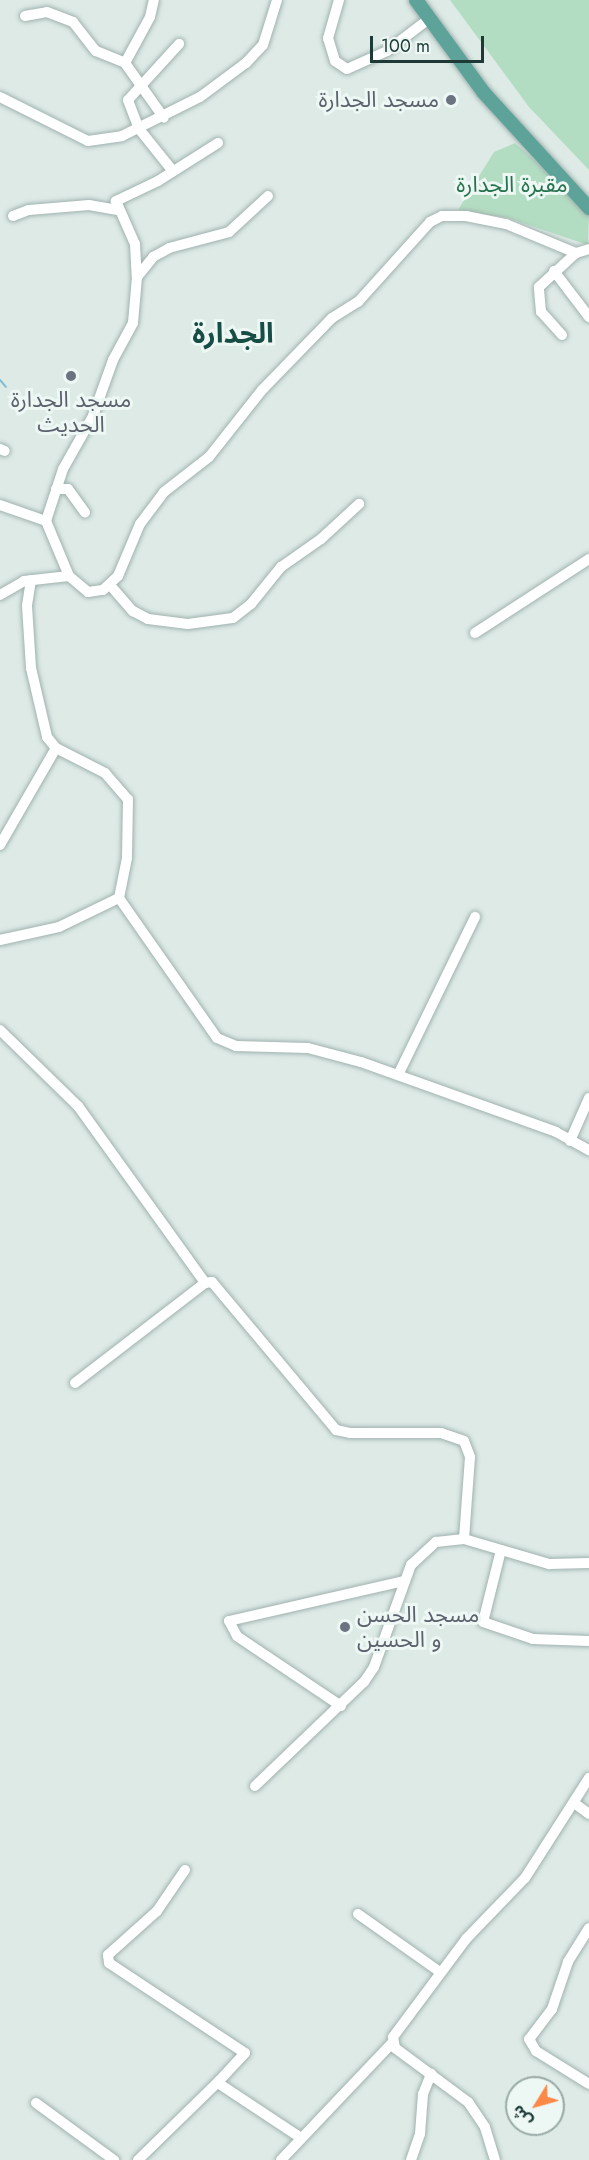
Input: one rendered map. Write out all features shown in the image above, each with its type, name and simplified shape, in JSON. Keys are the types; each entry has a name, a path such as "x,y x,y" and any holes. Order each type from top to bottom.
{"main road":[{"path":"416,0 484,93 589,208"}],"street":[{"path":"125,63 150,17 153,0"},
{"path":"0,97 94,142 139,129 200,98 263,45 277,0"},
{"path":"339,0 328,38 332,56 347,69 387,51 430,18"},
{"path":"25,16 47,12 64,17 96,51 125,63 164,118"},
{"path":"172,170 139,129 128,100 141,83 179,44"},
{"path":"218,143 172,170 158,181 118,198 118,210 133,236 137,277 129,334 113,360 93,416 56,489 46,521 69,576 92,593 110,585 123,566 140,524 164,492 209,457 262,390 332,318 358,302 430,222 453,215 506,224 576,253"},
{"path":"137,277 153,257 169,248 229,232 268,196"},
{"path":"13,216 29,210 89,205 118,210"},
{"path":"562,335 541,312 537,298 539,287 576,253 589,249"},
{"path":"554,271 589,317"},
{"path":"56,489 68,489 85,512"},
{"path":"110,585 133,612 148,619 188,624 233,618 251,604 281,567 315,544 359,504"},
{"path":"0,506 46,521"},
{"path":"475,633 589,559"},
{"path":"0,595 31,580 69,576"},
{"path":"31,580 27,606 31,668 47,737 56,748 105,773 128,799 127,858 119,898 201,1017 225,1043 308,1048 398,1075 545,1127 589,1150"},
{"path":"0,844 56,748"},
{"path":"0,940 59,927 119,898"},
{"path":"398,1075 476,917"},
{"path":"0,1030 78,1106 205,1283 218,1286 336,1430 350,1433 441,1433 464,1441 470,1457 464,1539"},
{"path":"570,1141 589,1098"},
{"path":"75,1383 205,1283"},
{"path":"255,1786 341,1706 374,1667 411,1564 436,1542 464,1539 549,1564 589,1563"},
{"path":"501,1550 483,1622 533,1639 589,1641"},
{"path":"341,1706 237,1636 229,1621 403,1581"},
{"path":"281,2160 392,2043 440,1972 525,1878 589,1778"},
{"path":"574,1803 589,1814"},
{"path":"138,2160 219,2082 245,2053 109,1963 108,1955 157,1911 185,1870"},
{"path":"358,1914 440,1972"},
{"path":"589,1928 568,1962 552,2009 529,2042 544,2056 589,2084"},
{"path":"392,2043 468,2102 485,2127 495,2160"},
{"path":"411,2160 420,2134 423,2094 432,2074"},
{"path":"219,2082 301,2138"},
{"path":"36,2103 114,2160"}],"green space":[{"path":"450,0 589,0 589,170 529,107"},
{"name":"مقبرة الجدارة","path":"515,143 563,185 589,214 588,245 508,218 458,210 494,152"}],"waterway":[{"path":"0,380 6,387"}],"place":[{"name":"مسجد الجدارة","path":"451,100"},
{"name":"مسجد الجدارة الحديث","path":"71,376"},
{"name":"مسجد الحسن و الحسين","path":"345,1627"}],"district":[{"name":"الجدارة","path":"233,334"}]}
